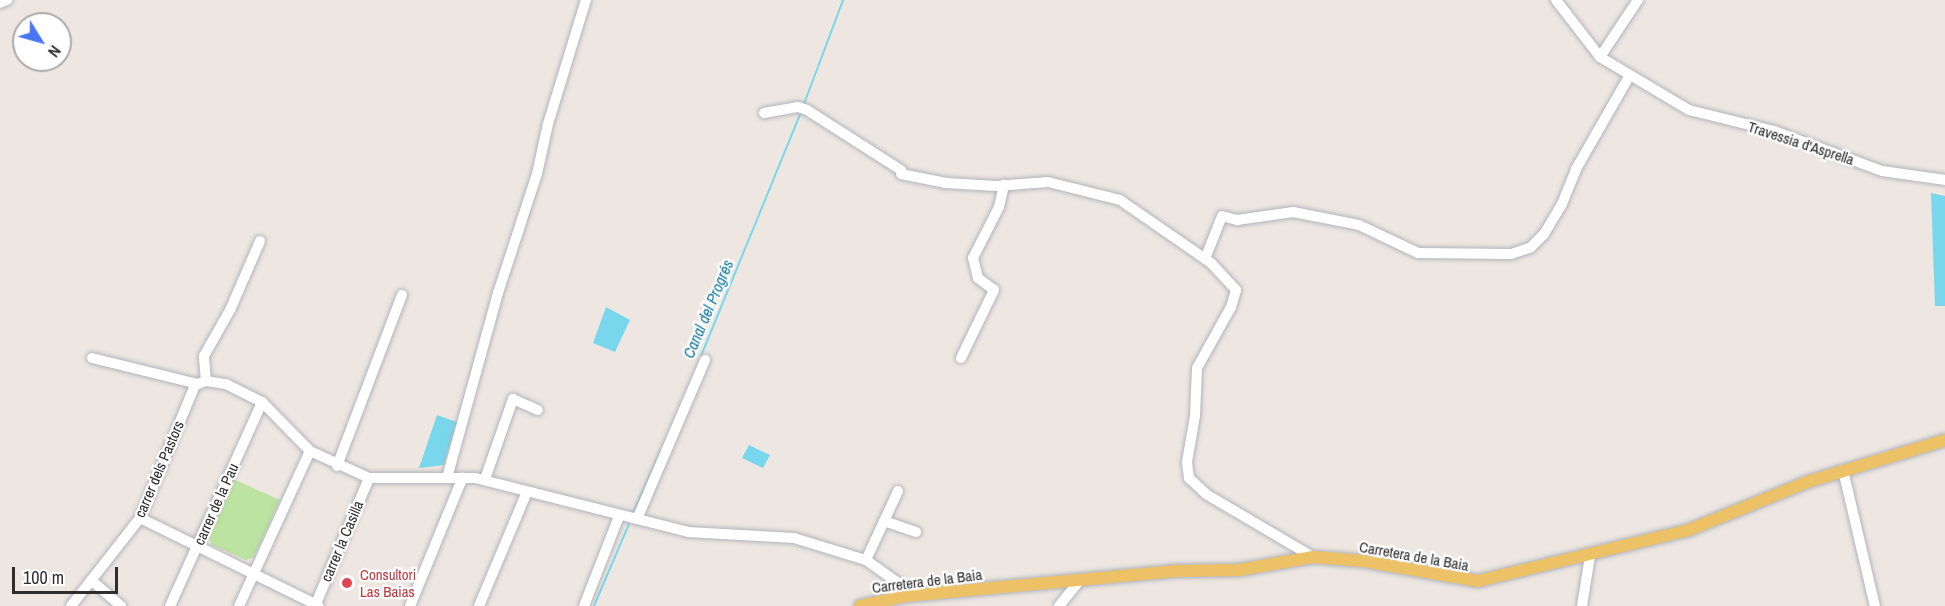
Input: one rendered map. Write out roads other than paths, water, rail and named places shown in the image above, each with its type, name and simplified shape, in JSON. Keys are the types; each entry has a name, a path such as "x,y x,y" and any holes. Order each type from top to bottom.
{"main road":[{"name":"Carretera de la Baia","path":"860,606 915,595 1173,571 1239,570 1313,557 1363,561 1478,581 1590,556 1689,530 1742,506 1843,470 1945,440"}],"street":[{"path":"0,3 7,0"},
{"path":"447,478 498,293 537,174 586,0"},
{"name":"Travessia d'Asprella","path":"1556,0 1600,57 1689,110 1774,131 1882,171 1945,180"},
{"path":"1600,57 1638,0"},
{"path":"1205,259 1222,216 1238,220 1293,212 1359,225 1418,253 1511,254 1530,248 1550,224 1629,76"},
{"path":"764,113 798,107 807,110 901,172 946,183 1004,185 1048,182 1120,200 1205,259 1236,290 1232,307 1197,368 1195,416 1186,462 1189,478 1206,494 1313,557"},
{"path":"962,358 994,290 978,278 973,258 999,207 1004,185"},
{"path":"200,384 204,356 231,308 260,241"},
{"path":"337,466 402,295"},
{"path":"92,358 200,384 226,384 262,402 310,451 337,466 369,478 463,477 484,479 617,516 688,532 794,538 866,560 915,595"},
{"path":"637,519 705,360"},
{"name":"carrer dels Pastors","path":"71,606 140,518 200,384"},
{"path":"484,479 513,399 538,410"},
{"name":"carrer de la Pau","path":"170,606 262,402"},
{"path":"239,606 310,451"},
{"path":"1843,470 1875,606"},
{"path":"410,606 463,477"},
{"name":"carrer la Casilla","path":"317,605 369,478"},
{"path":"866,560 898,491"},
{"path":"479,606 527,492"},
{"path":"591,509 609,525 610,543"},
{"path":"584,606 610,543 617,516"},
{"path":"140,518 317,605"},
{"path":"884,521 916,532"},
{"path":"1582,606 1590,556"},
{"path":"91,580 121,606"},
{"path":"1059,606 1079,580"}],"water":[{"path":"1931,193 1945,196 1945,306 1935,306"},
{"path":"606,307 630,320 615,352 593,343"},
{"path":"437,415 457,422 444,465 419,468"},
{"path":"749,445 770,455 763,468 742,458"}],"waterway":[{"name":"Canal del Progrés","path":"804,104 843,0"},
{"name":"Canal del Progrés","path":"701,356 801,112"},
{"name":"Canal del Progrés","path":"633,513 661,450"},
{"path":"594,606 629,524"}],"place":[{"name":"Consultori Las Baias","path":"347,583"}]}
